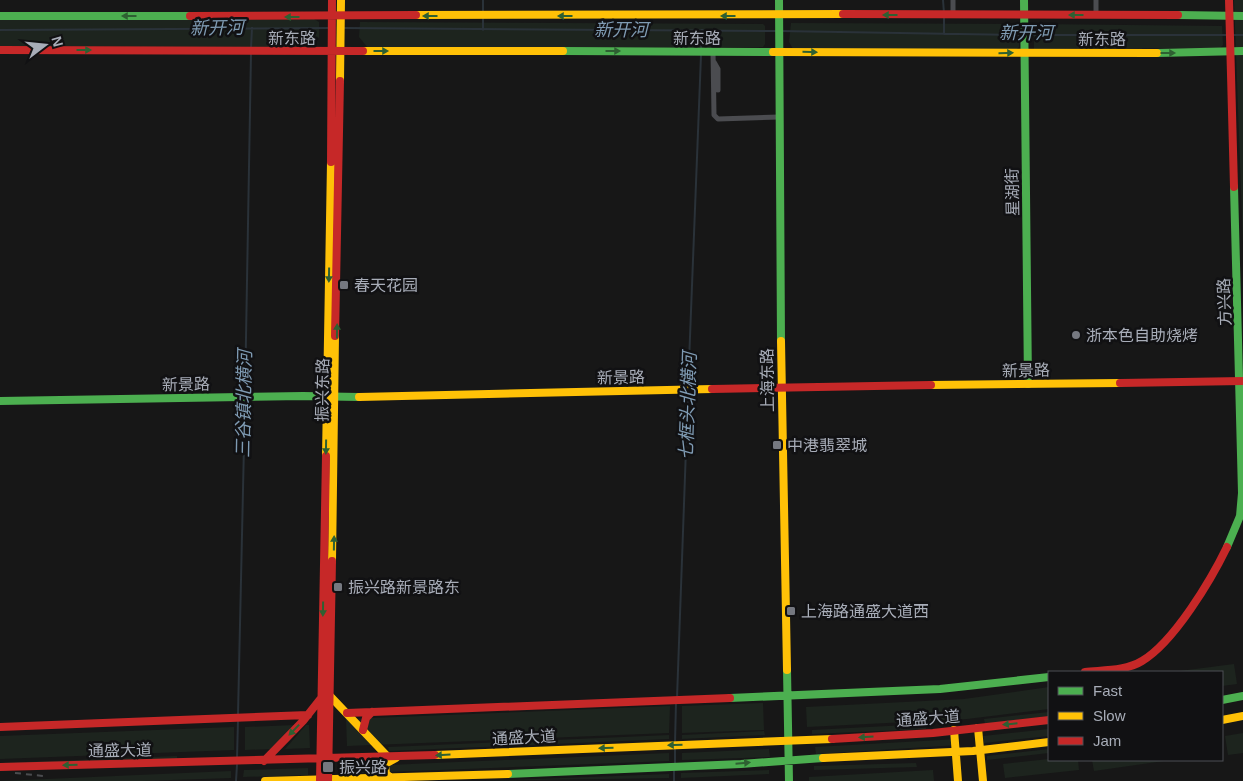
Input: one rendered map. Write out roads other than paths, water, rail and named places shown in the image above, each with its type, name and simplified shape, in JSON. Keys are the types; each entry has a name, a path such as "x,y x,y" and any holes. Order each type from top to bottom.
{"street":[{"name":"振兴东路","path":"328,780 325,757 326,398 332,0"},
{"name":"振兴东路","path":"326,697 336,398 341,0"},
{"name":"上海东路","path":"778,0 781,386 790,781"},
{"path":"946,15 953,0"},
{"name":"星湖街","path":"1024,0 1028,384"},
{"path":"1096,0 1096,14"},
{"name":"方兴路","path":"1090,671 1140,662 1161,647 1228,546 1240,517 1242,499 1241,381 1230,53 1230,0"},
{"path":"0,16 332,20 478,16 1096,14 1242,16"},
{"name":"新东路","path":"0,50 1230,53 1243,51"},
{"path":"711,51 713,61 714,115 718,119 779,117"},
{"path":"713,61 718,69 718,90"},
{"name":"新景路","path":"0,400 241,397 336,398 781,386 1241,381"},
{"path":"347,714 940,689 1048,677"},
{"path":"1223,700 1243,696"},
{"path":"264,761 326,697 347,714 388,758"},
{"path":"363,730 366,718 372,712"},
{"path":"0,727 308,715"},
{"path":"1223,720 1243,716"},
{"name":"通盛大道","path":"0,768 264,761 325,757 388,758 788,742 978,728 1048,720"},
{"path":"978,728 983,781"},
{"path":"954,730 958,781"},
{"name":"通盛大道","path":"265,781 392,779 695,766 790,759 956,752 1048,742"},
{"name":"振兴东路","path":"320,780 325,757"},
{"path":"392,779 386,774 385,764 398,757"}],"waterway":[{"path":"483,0 483,13"},
{"path":"943,0 944,13"},
{"path":"483,17 483,30"},
{"path":"944,17 944,34"},
{"name":"三谷镇北横河","path":"251,48 252,28"},
{"name":"新开河","path":"0,30 331,28"},
{"name":"新开河","path":"343,28 776,31"},
{"name":"七框头北横河","path":"701,51 702,30"},
{"name":"新开河","path":"780,31 1023,35"},
{"name":"新开河","path":"1028,35 1228,35"},
{"name":"新开河","path":"1233,35 1243,35"},
{"name":"三谷镇北横河","path":"245,395 251,53"},
{"name":"七框头北横河","path":"688,388 701,55"},
{"name":"七框头北横河","path":"677,698 688,393"},
{"name":"三谷镇北横河","path":"238,715 245,400"},
{"name":"七框头北横河","path":"675,743 676,702"},
{"name":"三谷镇北横河","path":"237,758 238,720"},
{"name":"七框头北横河","path":"675,747 675,763"},
{"name":"三谷镇北横河","path":"236,781 237,765"},
{"name":"七框头北横河","path":"674,770 674,781"}],"railway":[{"path":"15,773 44,776"}],"place":[{"name":"春天花园","path":"344,285"},
{"name":"浙本色自助烧烤","path":"1076,335"},
{"name":"中港翡翠城","path":"777,445"},
{"name":"振兴路新景路东","path":"338,587"},
{"name":"上海路通盛大道西","path":"791,611"},
{"name":"振兴路","path":"328,767"}]}
